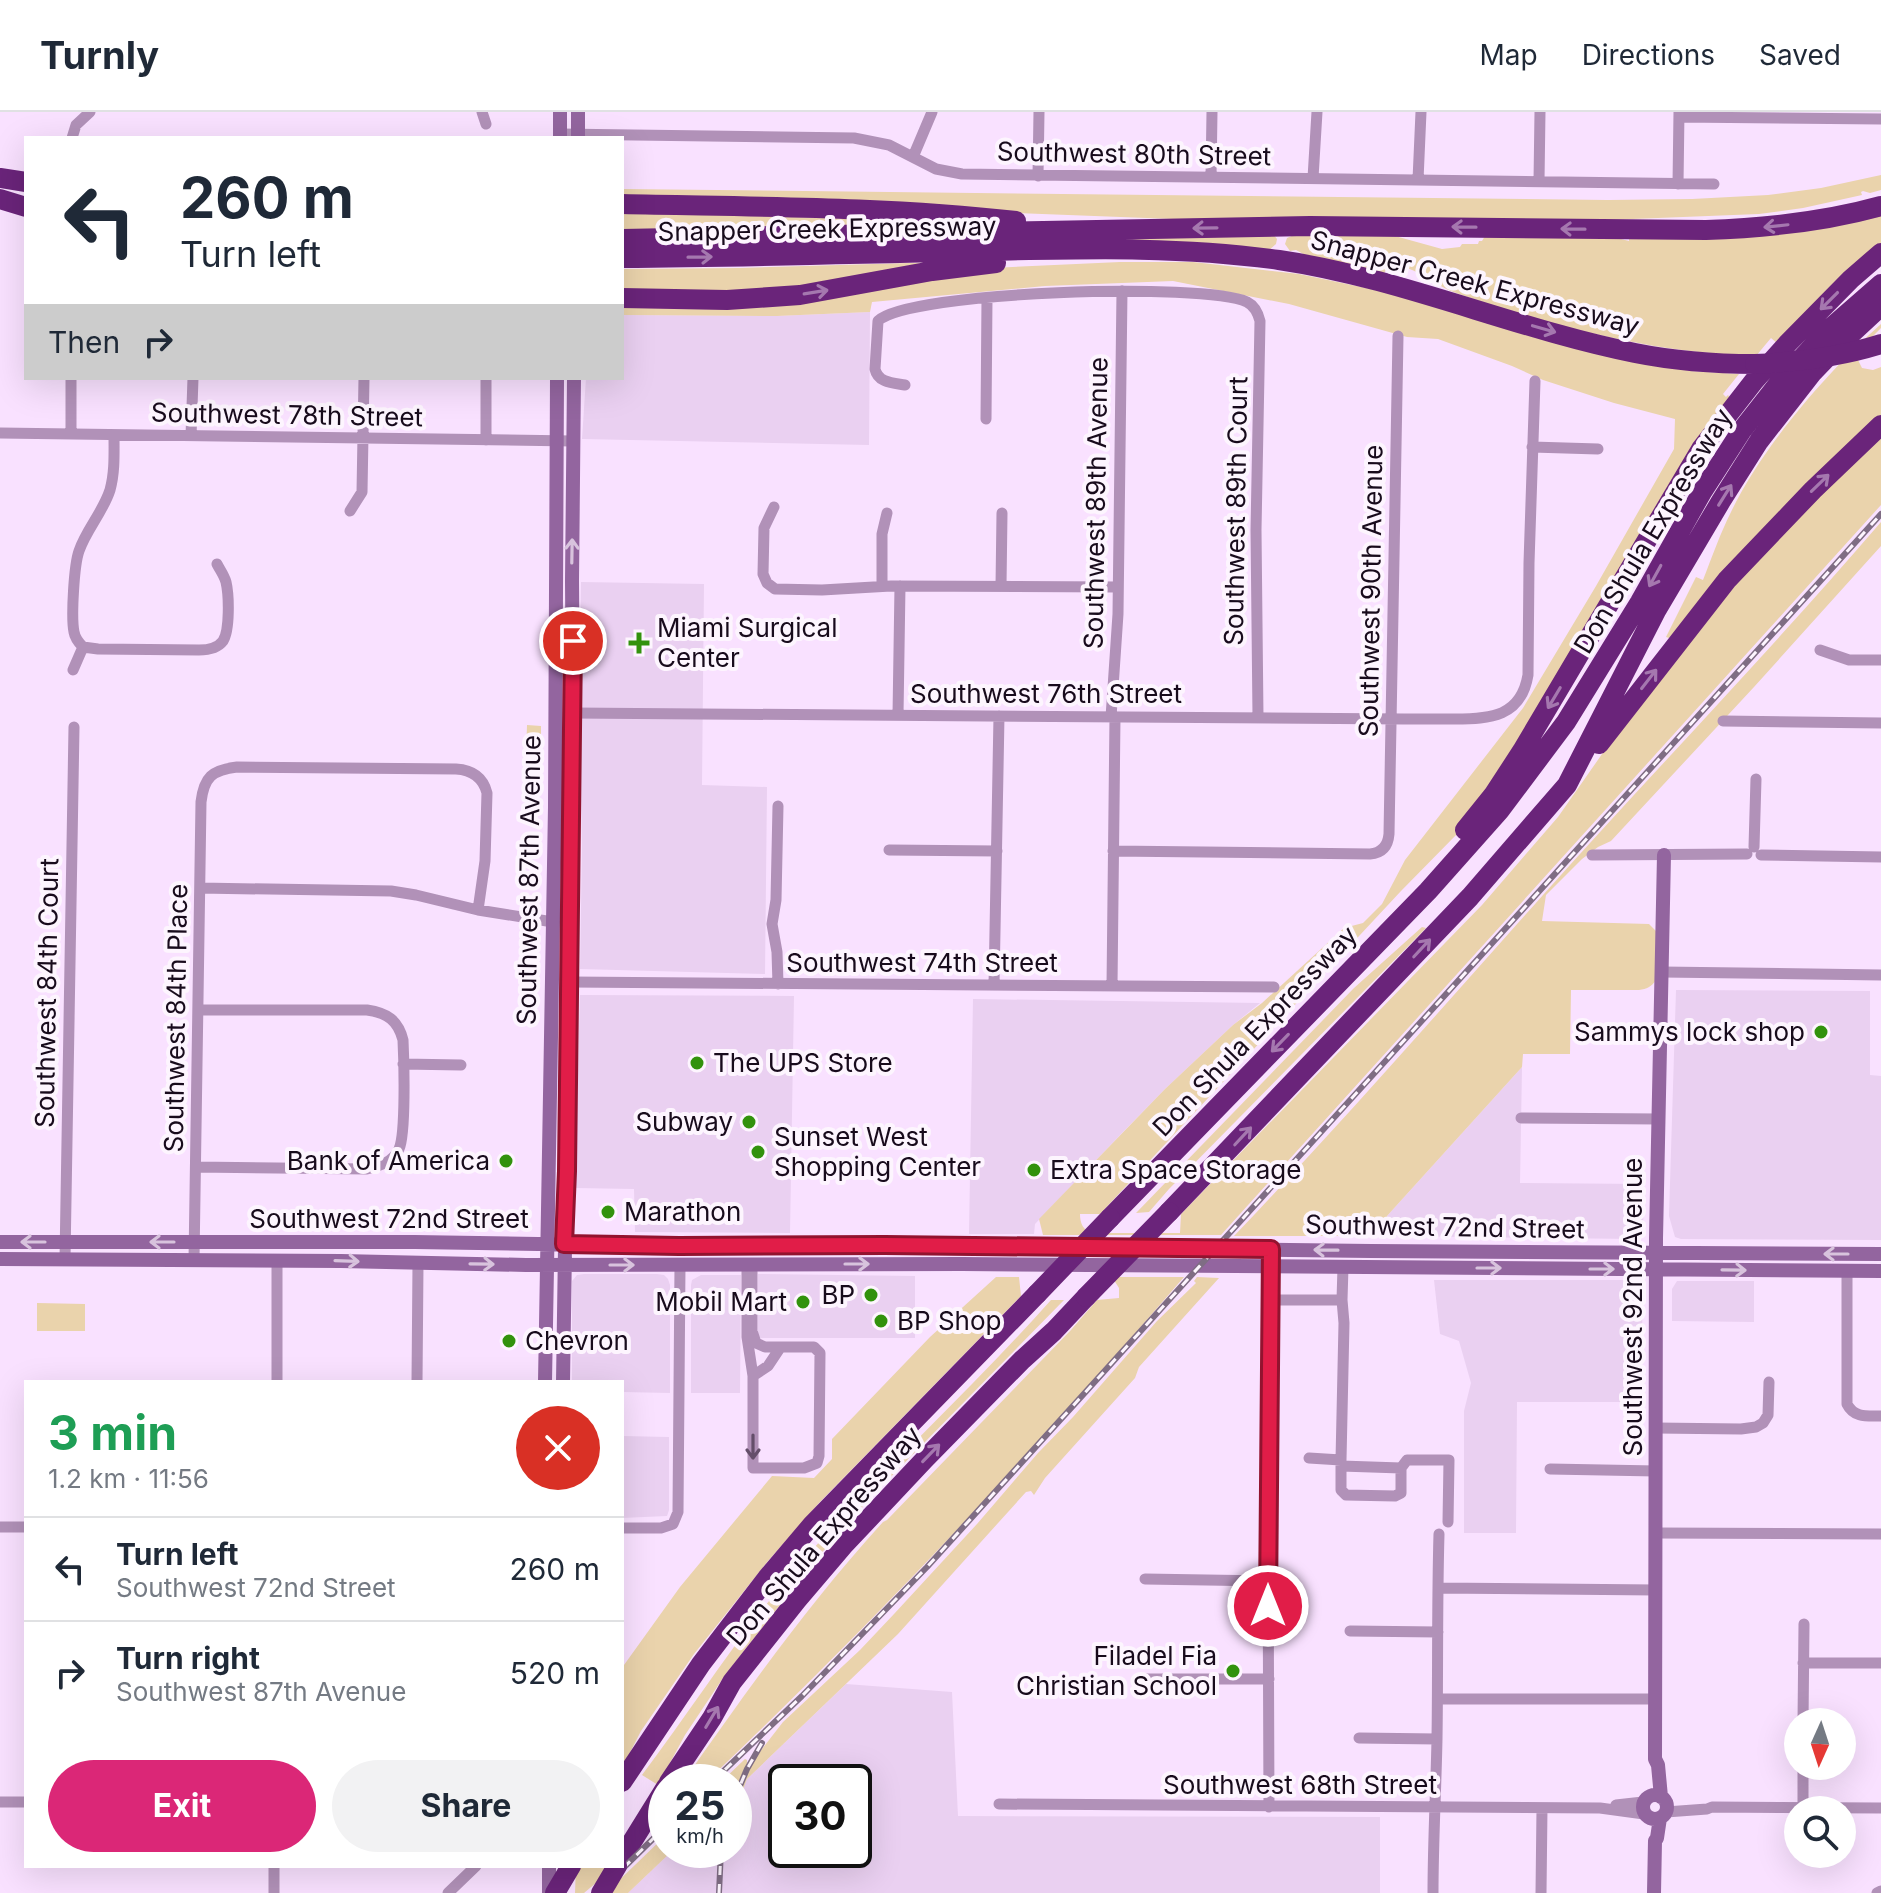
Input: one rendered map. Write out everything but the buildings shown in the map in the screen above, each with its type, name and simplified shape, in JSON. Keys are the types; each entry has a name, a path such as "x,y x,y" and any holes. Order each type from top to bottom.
{"highway":[{"path":"0,177 24,180"},
{"path":"0,199 24,205"},
{"name":"Snapper Creek Expressway","path":"624,239 1310,226 1706,230 1778,225 1853,214 1881,203"},
{"path":"624,204 746,205 971,216 1095,230"},
{"path":"624,298 727,300 789,296 953,268 1103,249"},
{"name":"Snapper Creek Expressway","path":"624,258 1103,249 1216,253 1313,266 1388,283 1562,335 1623,350 1695,362 1755,364 1816,359 1881,344"},
{"path":"1333,989 1341,969 1494,794 1557,694 1701,449 1779,352 1881,253"},
{"name":"Don Shula Expressway","path":"626,1774 701,1664 812,1525 1428,891 1500,810 1566,722 1742,430 1779,383 1826,332 1881,284"},
{"name":"Don Shula Expressway","path":"681,1764 732,1682 843,1546 1470,897 1567,785 1656,611 1759,441 1812,373 1881,306"},
{"path":"1567,785 1727,580 1813,490 1881,425"},
{"name":"Don Shula Expressway","path":"624,1855 648,1815"},
{"path":"552,1893 568,1868"},
{"path":"601,1893 616,1868"}],"main road":[{"path":"560,112 560,136"},
{"path":"578,112 578,136"},
{"name":"Southwest 87th Avenue","path":"545,1380 555,807 557,380"},
{"name":"Southwest 87th Avenue","path":"563,1380 573,713 574,380"},
{"path":"555,580 572,581"},
{"path":"555,712 573,713"},
{"path":"555,807 571,826"},
{"name":"Southwest 92nd Avenue","path":"1654,1893 1657,1838 1652,1766 1655,1759 1656,1253 1664,855"},
{"path":"553,922 570,916"},
{"path":"551,1092 568,1092"},
{"name":"Southwest 72nd Street","path":"0,1242 547,1243 715,1247 963,1246 1881,1254"},
{"path":"277,1261 279,1253 318,1251 324,1243"},
{"path":"816,1246 816,1264"},
{"path":"962,1264 963,1246"},
{"path":"715,1247 715,1264"},
{"path":"1370,1267 1371,1251"},
{"path":"1440,1251 1440,1268"},
{"name":"Southwest 72nd Street","path":"0,1259 546,1265 962,1264 1881,1271"},
{"path":"549,1868 552,1893"},
{"path":"567,1893 569,1868"}],"street":[{"path":"73,136 76,125 90,112"},
{"path":"913,157 932,112"},
{"path":"1038,176 1039,112"},
{"path":"1211,177 1212,112"},
{"path":"1313,178 1317,112"},
{"path":"1418,180 1421,112"},
{"path":"1539,181 1540,112"},
{"path":"1678,184 1679,114 1881,119"},
{"name":"Southwest 80th Street","path":"560,136 578,136"},
{"name":"Southwest 80th Street","path":"624,136 847,137 889,145 936,169 952,173 1714,184"},
{"path":"905,385 883,381 875,369 878,321 886,315 906,308 987,298 1122,291"},
{"name":"Southwest 89th Court","path":"1122,291 1199,293 1241,300 1253,306 1260,321 1256,530 1258,717"},
{"name":"Southwest 89th Avenue","path":"1112,986 1113,717 1122,291"},
{"path":"986,419 987,298"},
{"name":"Southwest 90th Avenue","path":"1113,851 1370,854 1386,847 1389,834 1398,336"},
{"path":"71,380 71,433"},
{"path":"191,436 193,380"},
{"path":"350,511 362,492 364,380"},
{"path":"486,380 486,440"},
{"path":"1535,381 1532,447 1598,449"},
{"name":"Southwest 78th Street","path":"0,433 573,441"},
{"path":"114,435 109,493 80,549 75,568 73,627 76,639 83,647 98,649 203,650 219,645 226,632 227,594 225,577 217,564"},
{"name":"Southwest 76th Street","path":"573,713 1391,719 1480,719 1494,716 1515,705 1525,687 1529,668 1532,447"},
{"path":"774,507 764,528 763,574 772,588 1118,587"},
{"path":"882,586 882,534 887,513"},
{"path":"1001,586 1002,513"},
{"path":"898,715 900,586"},
{"path":"73,670 83,647"},
{"path":"1820,650 1849,660 1881,660"},
{"path":"994,985 999,716"},
{"path":"1723,721 1881,723"},
{"name":"Southwest 84th Court","path":"65,1259 74,727"},
{"name":"Southwest 84th Place","path":"194,1260 201,802 208,778 219,770 237,767 456,769 473,772 484,784 487,793 485,861 478,910"},
{"path":"1754,852 1756,779"},
{"path":"778,806 776,900 772,924 778,984"},
{"path":"889,850 997,851"},
{"path":"1592,855 1754,852 1881,857"},
{"path":"200,888 385,891 553,922"},
{"path":"1662,972 1881,975"},
{"name":"Southwest 74th Street","path":"570,982 1274,987"},
{"path":"196,1167 378,1167 392,1159 402,1139 402,1034 390,1017 367,1010 199,1010"},
{"path":"403,1064 461,1065"},
{"path":"1521,1118 1659,1119"},
{"path":"1269,1807 1271,1249"},
{"path":"277,1261 277,1380"},
{"path":"417,1380 418,1264"},
{"path":"750,1264 755,1341 760,1346 814,1347 820,1353 819,1456 817,1463 804,1468 753,1468 753,1376 747,1337 750,1264"},
{"path":"624,1528 661,1528 673,1524 680,1504 680,1265"},
{"path":"1343,1267 1341,1490 1346,1495 1395,1496 1401,1493 1401,1468 1407,1460 1449,1460 1448,1522"},
{"path":"1847,1270 1847,1404 1859,1415 1881,1416"},
{"path":"1270,1300 1342,1300"},
{"path":"753,1376 768,1366 780,1348"},
{"path":"1656,1428 1756,1427 1768,1415 1769,1382"},
{"path":"1309,1458 1401,1468"},
{"path":"1550,1469 1656,1471"},
{"path":"0,1527 24,1527"},
{"path":"1656,1533 1881,1534"},
{"path":"1433,1893 1439,1534"},
{"path":"1145,1579 1268,1581"},
{"path":"1438,1588 1656,1590"},
{"path":"1803,1708 1804,1624"},
{"path":"1350,1631 1438,1632"},
{"path":"1803,1663 1881,1663"},
{"path":"1143,1679 1269,1679"},
{"path":"1438,1699 1655,1699"},
{"path":"1359,1738 1437,1739"},
{"path":"0,1802 24,1802"},
{"name":"Southwest 68th Street","path":"999,1804 1784,1807"},
{"path":"1541,1893 1542,1808"},
{"name":"Southwest 68th Street","path":"1856,1808 1881,1808"},
{"path":"274,1868 274,1893"},
{"path":"448,1893 474,1868"}],"shaded area":[{"path":"1881,175 1881,190 1863,191 1862,195 1803,208 1759,214 1607,220 1173,219 624,198 624,189 1608,200 1768,195"},
{"path":"624,212 972,222 624,230"},
{"path":"1881,215 1881,260 1778,344 1771,338 1756,356 1679,350 1604,336 1530,317 1456,293 1405,267 1389,263 1384,274 1290,251 1285,244 1287,238 1294,235 1395,236 1442,249 1478,244 1485,236 1617,238 1629,241 1629,237"},
{"path":"1273,234 1276,244 1269,250 1123,239"},
{"path":"943,262 820,288 624,293 624,269"},
{"path":"1193,262 1299,274 1376,290 1690,371 1739,374 1723,394 1731,399 1523,741 1458,833 1100,1214 1080,1214 1083,1226 1093,1233 1180,1233 1181,1214 1482,905 1558,817 1644,694 1756,558 1881,437 1881,505 1221,1235 1043,1235 1039,1219 1165,1089 1233,1025 1262,1003 1344,928 1363,923 1382,904 1405,860 1523,708 1674,449 1675,419 1543,380 1438,339 1407,337 1289,304 1173,281 1045,286 872,302 870,312 777,316 624,315 624,305 991,268"},
{"path":"870,312 869,445 582,439 586,380 624,380 624,315 777,316"},
{"path":"1881,324 1858,360 1862,368 1873,370 1881,367 1881,419 1669,638 1666,637 1696,577 1703,580 1731,512 1760,462 1818,387"},
{"path":"1881,522 1881,546 1611,841 1582,859 1546,895 1542,921 1649,924 1658,933 1656,980 1649,987 1639,990 1571,990 1570,1054 1523,1054 1522,1067 1387,1216 1386,1236 1234,1236 1798,616"},
{"path":"581,582 704,584 702,785 767,787 765,974 580,969"},
{"path":"527,725 541,726 541,758 526,758"},
{"path":"1422,927 1426,928 1149,1212 1136,1213 1354,988"},
{"path":"1676,990 1870,991 1870,1075 1881,1076 1881,1240 1675,1237 1669,1216"},
{"path":"580,995 794,996 790,1233 635,1232 634,1189 575,1188"},
{"path":"973,999 1260,1003 1165,1089 1035,1224 1034,1234 969,1234"},
{"path":"1522,1067 1520,1183 1644,1184 1643,1230 1640,1236 1636,1239 1386,1236 1387,1216"},
{"path":"657,1274 668,1279 670,1393 624,1392 624,1380 572,1380 572,1281 577,1275"},
{"path":"758,1274 915,1276 915,1338 758,1338"},
{"path":"701,1275 741,1275 740,1393 691,1393 691,1285 692,1280"},
{"path":"996,1277 1019,1277 1021,1296 819,1503 768,1561 694,1654 641,1731 624,1764 624,1665 680,1587 772,1476 814,1478 832,1459 832,1439 930,1337"},
{"path":"1112,1277 1184,1277 1011,1472 769,1722 725,1764 696,1764 804,1616 883,1522 1097,1300 1119,1298 1119,1288"},
{"path":"1197,1277 1219,1278 1139,1367 1135,1378 1045,1478 1034,1495 1031,1491 1026,1492 898,1634 752,1774 751,1763 783,1722 894,1614 1157,1321 1196,1283"},
{"path":"1434,1280 1634,1280 1641,1285 1640,1402 1517,1402 1516,1533 1464,1533 1464,1411 1471,1383 1459,1341 1440,1334"},
{"path":"1677,1281 1754,1281 1754,1322 1672,1321 1672,1289"},
{"path":"1051,1300 1064,1300 877,1491 817,1558 725,1675 669,1764 650,1764 738,1642 799,1565"},
{"path":"37,1303 85,1304 85,1331 37,1331"},
{"path":"624,1436 669,1437 667,1516 624,1518"},
{"path":"846,1684 952,1692 958,1816 1380,1817 1380,1893 628,1893 654,1868 752,1868 752,1774"},
{"path":"648,1852 648,1868 654,1868 628,1893 606,1893"},
{"path":"576,1868 614,1868 584,1893 575,1893"}],"railway":[{"path":"731,1764 802,1696 927,1567 1881,514"},
{"path":"750,1764 762,1743"},
{"path":"624,1867 648,1844"},
{"path":"598,1893 623,1868"},
{"path":"719,1893 720,1868"}],"place":[{"name":"Miami Surgical Center","path":"639,643"},
{"name":"Sammys lock shop","path":"1821,1032"},
{"name":"The UPS Store","path":"697,1063"},
{"name":"Subway","path":"749,1122"},
{"name":"Sunset West Shopping Center","path":"758,1152"},
{"name":"Bank of America","path":"506,1161"},
{"name":"Extra Space Storage","path":"1034,1170"},
{"name":"Marathon","path":"608,1212"},
{"name":"BP","path":"871,1295"},
{"name":"Mobil Mart","path":"803,1302"},
{"name":"BP Shop","path":"881,1321"},
{"name":"Chevron","path":"509,1341"},
{"name":"Filadel Fia Christian School","path":"1233,1671"}],"route":[{"path":"573,641 564,1244 1271,1249 1268,1606"}]}
